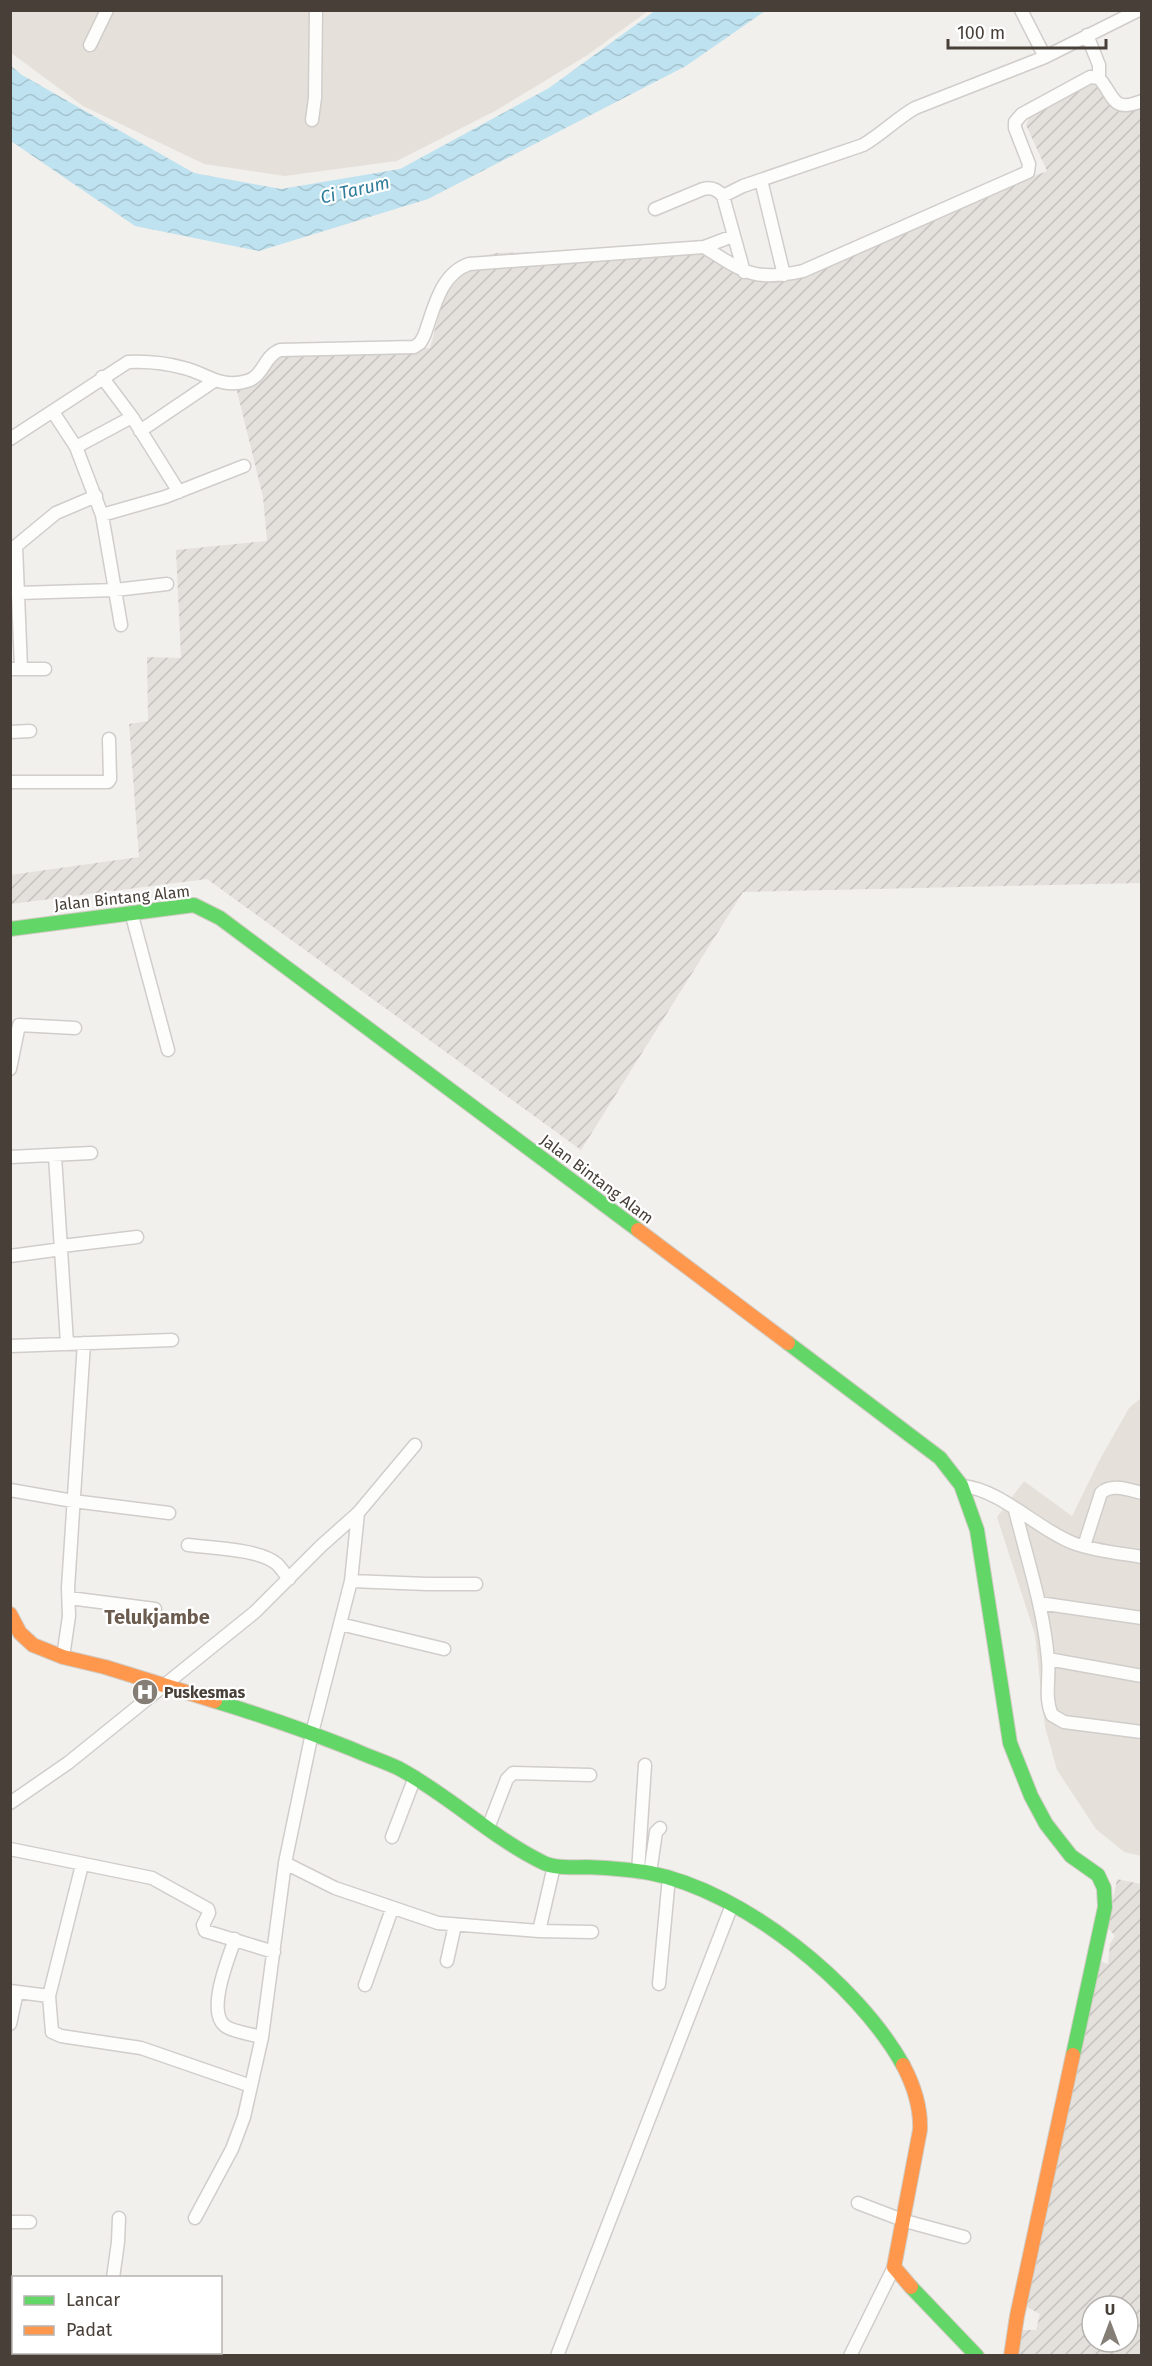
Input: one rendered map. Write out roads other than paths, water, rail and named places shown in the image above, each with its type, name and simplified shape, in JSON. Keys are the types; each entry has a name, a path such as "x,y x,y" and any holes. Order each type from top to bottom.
{"street":[{"path":"90,45 107,10"},
{"path":"312,120 315,98 316,10"},
{"path":"1021,10 1045,57"},
{"path":"723,196 730,191 863,145 877,137 895,120 915,108 1045,57 1122,14 1140,10"},
{"path":"1087,35 1099,65 1099,78 1113,101 1128,106 1142,101"},
{"path":"704,247 744,272 764,277 803,271 1028,172 1029,164 1015,128 1015,122 1022,114 1090,77 1099,78"},
{"path":"761,180 784,275"},
{"path":"655,209 709,187 719,192 723,196 744,272"},
{"path":"10,439 102,377 129,362 150,361 186,368 214,381 237,384 251,380 260,372 269,357 280,350 414,347 424,336 444,283 458,267 469,264 704,247 733,236"},
{"path":"102,377 132,417 179,492"},
{"path":"140,431 214,381"},
{"path":"53,412 76,447 96,496 102,515 121,625"},
{"path":"76,447 132,417"},
{"path":"102,515 145,504 244,466"},
{"path":"45,669 16,668 18,593 16,546 56,513 96,496"},
{"path":"18,593 115,590 166,584"},
{"path":"10,732 30,731"},
{"path":"10,782 108,782 110,779 109,739"},
{"name":"Jalan Bintang Alam","path":"10,929 195,905 220,918 930,1449 946,1464 962,1486 977,1530 1010,1743 1031,1796 1046,1824 1071,1856 1098,1875 1104,1888 1105,1907 1019,2304 1011,2355"},
{"path":"131,912 168,1050"},
{"path":"10,1069 13,1039 21,1024 75,1029"},
{"path":"10,1157 91,1153"},
{"path":"55,1156 67,1343"},
{"path":"10,1256 137,1237"},
{"path":"10,1346 172,1340"},
{"path":"63,1657 69,1616 73,1502 84,1343"},
{"path":"10,1803 68,1763 255,1612 358,1513 415,1444"},
{"path":"962,1486 999,1498 1061,1537 1084,1546 1142,1557"},
{"path":"1084,1546 1101,1492 1106,1488 1115,1488 1142,1493"},
{"path":"10,1490 73,1502 169,1513"},
{"path":"1015,1510 1039,1603 1048,1659 1048,1700 1052,1715 1064,1722 1142,1732"},
{"path":"195,2218 232,2149 244,2116 251,2086 262,2037 285,1863 312,1733 351,1581 358,1513"},
{"path":"188,1545 268,1559 276,1563 289,1579"},
{"path":"351,1581 476,1584"},
{"path":"69,1598 155,1610"},
{"path":"1039,1603 1142,1618"},
{"path":"10,1614 20,1633 33,1645 63,1657 105,1667 312,1733 415,1777 533,1858 554,1866 669,1877 732,1905 753,1916 799,1950 856,1998 877,2022 893,2048 917,2099 920,2117 918,2148 894,2267 850,2355"},
{"path":"340,1624 444,1649"},
{"path":"1048,1659 1142,1676"},
{"path":"644,1873 645,1765"},
{"path":"488,1828 507,1779 513,1773 590,1775"},
{"path":"392,1837 415,1777"},
{"path":"644,1873 656,1832 660,1828"},
{"path":"10,1849 152,1878 208,1909 209,1913 203,1925 205,1931 274,1952"},
{"path":"285,1863 335,1888 420,1918 455,1925 592,1932"},
{"path":"82,1865 49,1996 52,2031 55,2034 141,2048 251,2086"},
{"path":"539,1931 554,1866"},
{"path":"659,1984 669,1877"},
{"path":"557,2355 732,1905"},
{"path":"365,1985 392,1909"},
{"path":"447,1961 455,1925"},
{"path":"235,1939 221,1984 218,2003 220,2019 225,2027 262,2037"},
{"path":"10,2024 14,1991 49,1996"},
{"path":"858,2204 905,2221 963,2237"},
{"path":"113,2276 119,2218"},
{"path":"10,2222 30,2222"},
{"path":"894,2267 930,2308 977,2355"}],"water":[{"name":"Ci Tarum","path":"656,10 765,11 686,66 428,199 259,251 135,226 11,141 11,66 22,75 194,173 281,189 400,169 549,88"}],"place":[{"name":"Puskesmas","path":"145,1692"}],"district":[{"name":"Telukjambe","path":"157,1617"}]}
